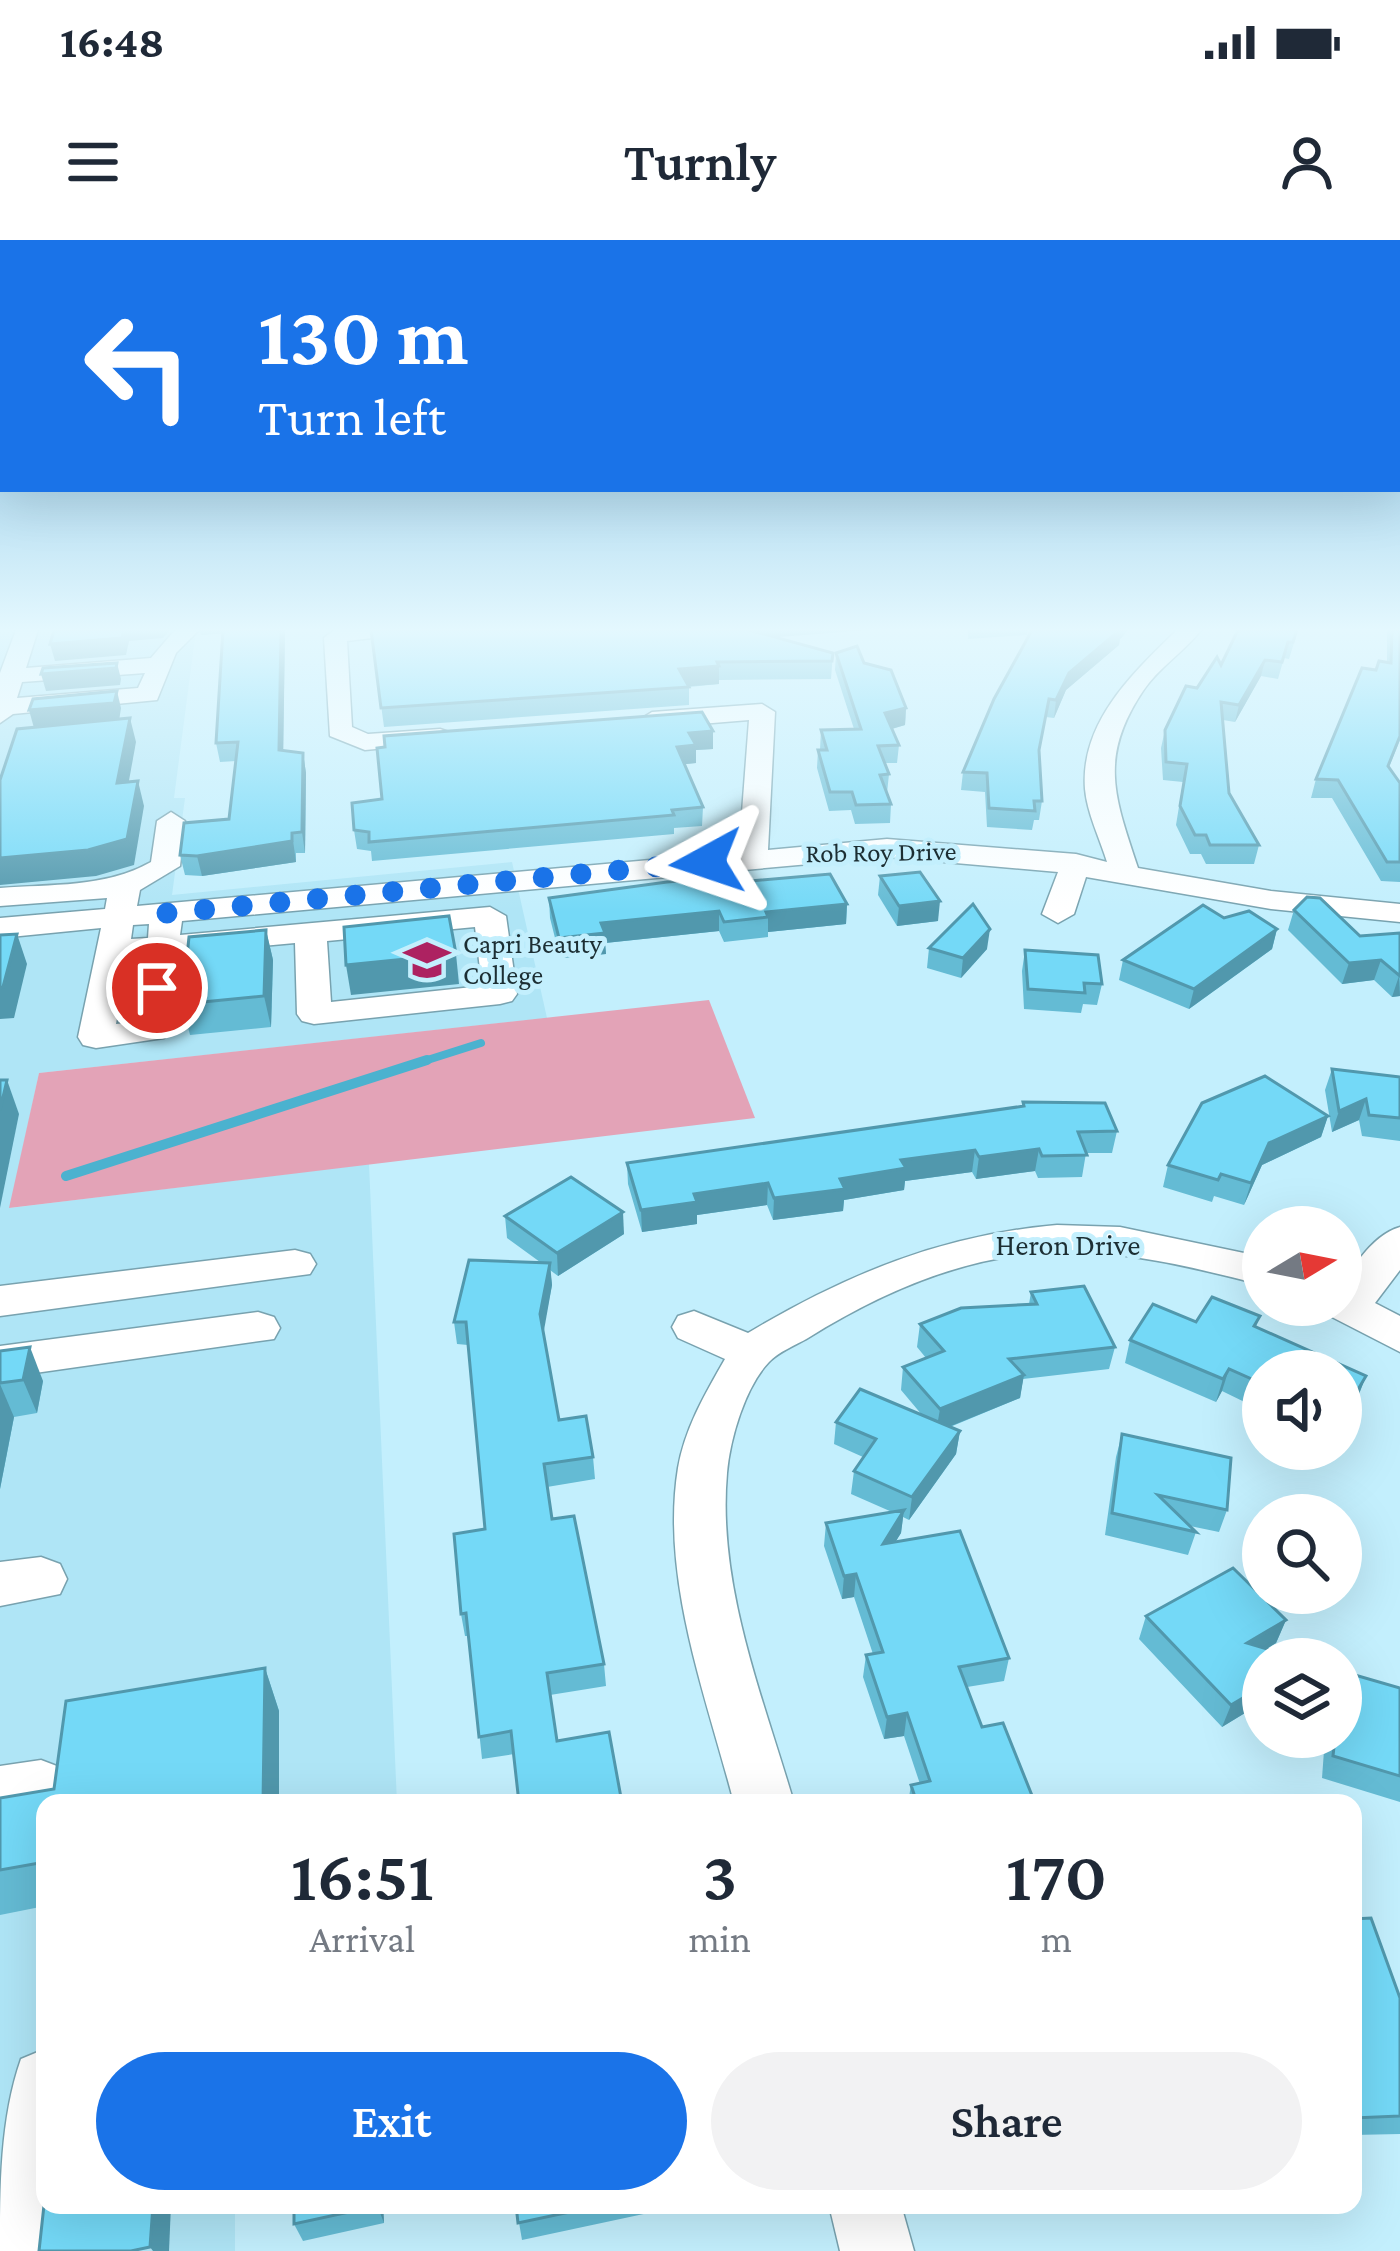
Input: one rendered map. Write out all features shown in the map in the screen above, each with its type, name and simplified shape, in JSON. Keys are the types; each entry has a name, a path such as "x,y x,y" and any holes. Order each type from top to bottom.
{"street":[{"path":"339,724 339,730 352,740 477,734"},
{"path":"752,858 761,724"},
{"path":"1113,724 1100,750 1099,792 1125,873"},
{"path":"165,929 152,1031 96,1037 118,918 146,880 165,866 171,821"},
{"name":"Rob Roy Drive","path":"118,918 165,929 300,922 752,858 937,848 1076,863 1263,901 1400,913"},
{"path":"1058,914 1076,863"},
{"path":"0,897 118,918"},
{"path":"300,922 314,1014 487,998 500,994 486,899"},
{"path":"0,928 118,918"},
{"name":"Heron Drive","path":"751,1352 827,1302 902,1269 958,1249 992,1243 1046,1238 1144,1244 1242,1265"},
{"path":"1362,1285 1400,1241"},
{"path":"0,1301 295,1264"},
{"path":"1362,1315 1400,1336"},
{"path":"694,1327 751,1352 712,1428 700,1501 710,1587 762,1794"},
{"path":"0,1362 258,1328"},
{"path":"24,2251 36,2155"},
{"path":"868,2214 877,2251"}],"shaded area":[{"path":"0,724 184,724 174,798 185,798 172,895 512,862 547,1018 39,1073 10,1208 369,1164 397,1794 36,1794 36,2214 235,2214 235,2251 0,2251"},
{"path":"709,1000 755,1118 9,1208 39,1073"}],"building":[{"path":"129,724 117,783 138,781 127,839 88,850 0,858 0,780 17,729"},
{"path":"217,724 279,724 279,750 303,753 302,832 292,833 292,841 180,855 184,823 229,819 238,742 216,743"},
{"path":"545,724 709,724 713,731 689,733 696,745 677,747 703,807 672,810 674,815 369,842 369,832 354,830 352,803 382,799 377,748 385,747 384,736"},
{"path":"859,724 890,724 899,745 878,746 889,774 880,775 891,804 856,805 852,792 830,792 818,750 827,750 821,730 861,729"},
{"path":"983,724 1044,724 1039,750 1042,801 1034,801 1035,811 989,808 987,773 963,772"},
{"path":"1168,724 1223,724 1229,793 1259,845 1210,845 1206,835 1195,835 1180,806 1187,764 1166,762"},
{"path":"1339,724 1400,724 1388,766 1400,783 1400,862 1387,862 1338,780 1316,779"},
{"path":"920,872 940,901 899,906 880,876"},
{"path":"830,874 847,904 766,912 768,917 724,922 719,911 601,923 605,933 559,938 549,898 724,877 726,881 750,881"},
{"path":"1307,897 1320,898 1360,936 1400,933 1400,976 1381,960 1349,963 1294,910"},
{"path":"973,904 990,929 963,958 929,948"},
{"path":"1203,905 1224,918 1249,911 1277,929 1194,989 1123,960"},
{"path":"449,916 456,954 346,965 344,927"},
{"path":"266,930 264,996 182,1004 189,937"},
{"path":"17,934 3,987 0,988 0,935"},
{"path":"1025,950 1098,955 1102,984 1084,983 1085,993 1028,989"},
{"path":"1332,1069 1400,1077 1400,1118 1369,1115 1366,1099 1339,1111"},
{"path":"1265,1076 1328,1116 1269,1143 1251,1183 1221,1174 1218,1180 1168,1165 1202,1103"},
{"path":"0,1080 7,1080 0,1110"},
{"path":"1023,1102 1105,1103 1117,1131 1078,1132 1087,1155 1042,1156 1039,1149 979,1157 975,1150 901,1160 906,1168 840,1179 845,1189 774,1198 768,1183 694,1194 697,1202 641,1210 627,1163 1024,1106"},
{"path":"571,1177 623,1212 557,1253 505,1216"},
{"path":"469,1260 550,1263 540,1314 559,1420 586,1416 593,1457 544,1464 552,1519 574,1516 604,1664 547,1673 557,1741 609,1732 620,1794 518,1794 511,1731 479,1737 454,1534 485,1529 466,1322 454,1322"},
{"path":"1084,1286 1115,1347 1009,1359 1024,1375 940,1409 903,1367 944,1351 920,1324 961,1308 1037,1304 1031,1292"},
{"path":"1212,1297 1242,1309 1242,1326 1254,1326 1308,1350 1242,1350 1242,1375 1229,1369 1223,1379 1130,1340 1153,1304 1196,1322"},
{"path":"30,1347 23,1380 0,1383 0,1351"},
{"path":"860,1389 960,1431 912,1497 854,1471 876,1439 836,1422"},
{"path":"1122,1434 1231,1458 1227,1510 1158,1495 1196,1532 1112,1513"},
{"path":"904,1510 883,1544 960,1531 1009,1658 959,1667 982,1727 1003,1723 1031,1794 914,1794 911,1785 930,1781 907,1713 887,1717 866,1655 883,1652 856,1574 844,1576 826,1523"},
{"path":"1233,1568 1242,1577 1242,1614 1280,1614 1286,1620 1255,1638 1242,1638 1242,1698 1231,1705 1146,1616"},
{"path":"265,1668 263,1794 36,1794 36,1864 0,1870 0,1798 54,1789 66,1701"},
{"path":"1362,1677 1400,1688 1400,1776 1340,1758 1362,1758"},
{"path":"1362,1918 1371,1918 1400,1998 1400,2116 1362,2118"},
{"path":"43,2214 152,2214 150,2247 39,2251"},
{"path":"294,2214 340,2214 294,2224"},
{"path":"517,2214 560,2214 518,2223"}],"waterway":[{"path":"418,1063 481,1043"},
{"path":"66,1176 427,1060"}],"place":[{"name":"Capri Beauty College","path":"427,960"}],"route":[{"path":"157,988 167,913 707,862"}]}
